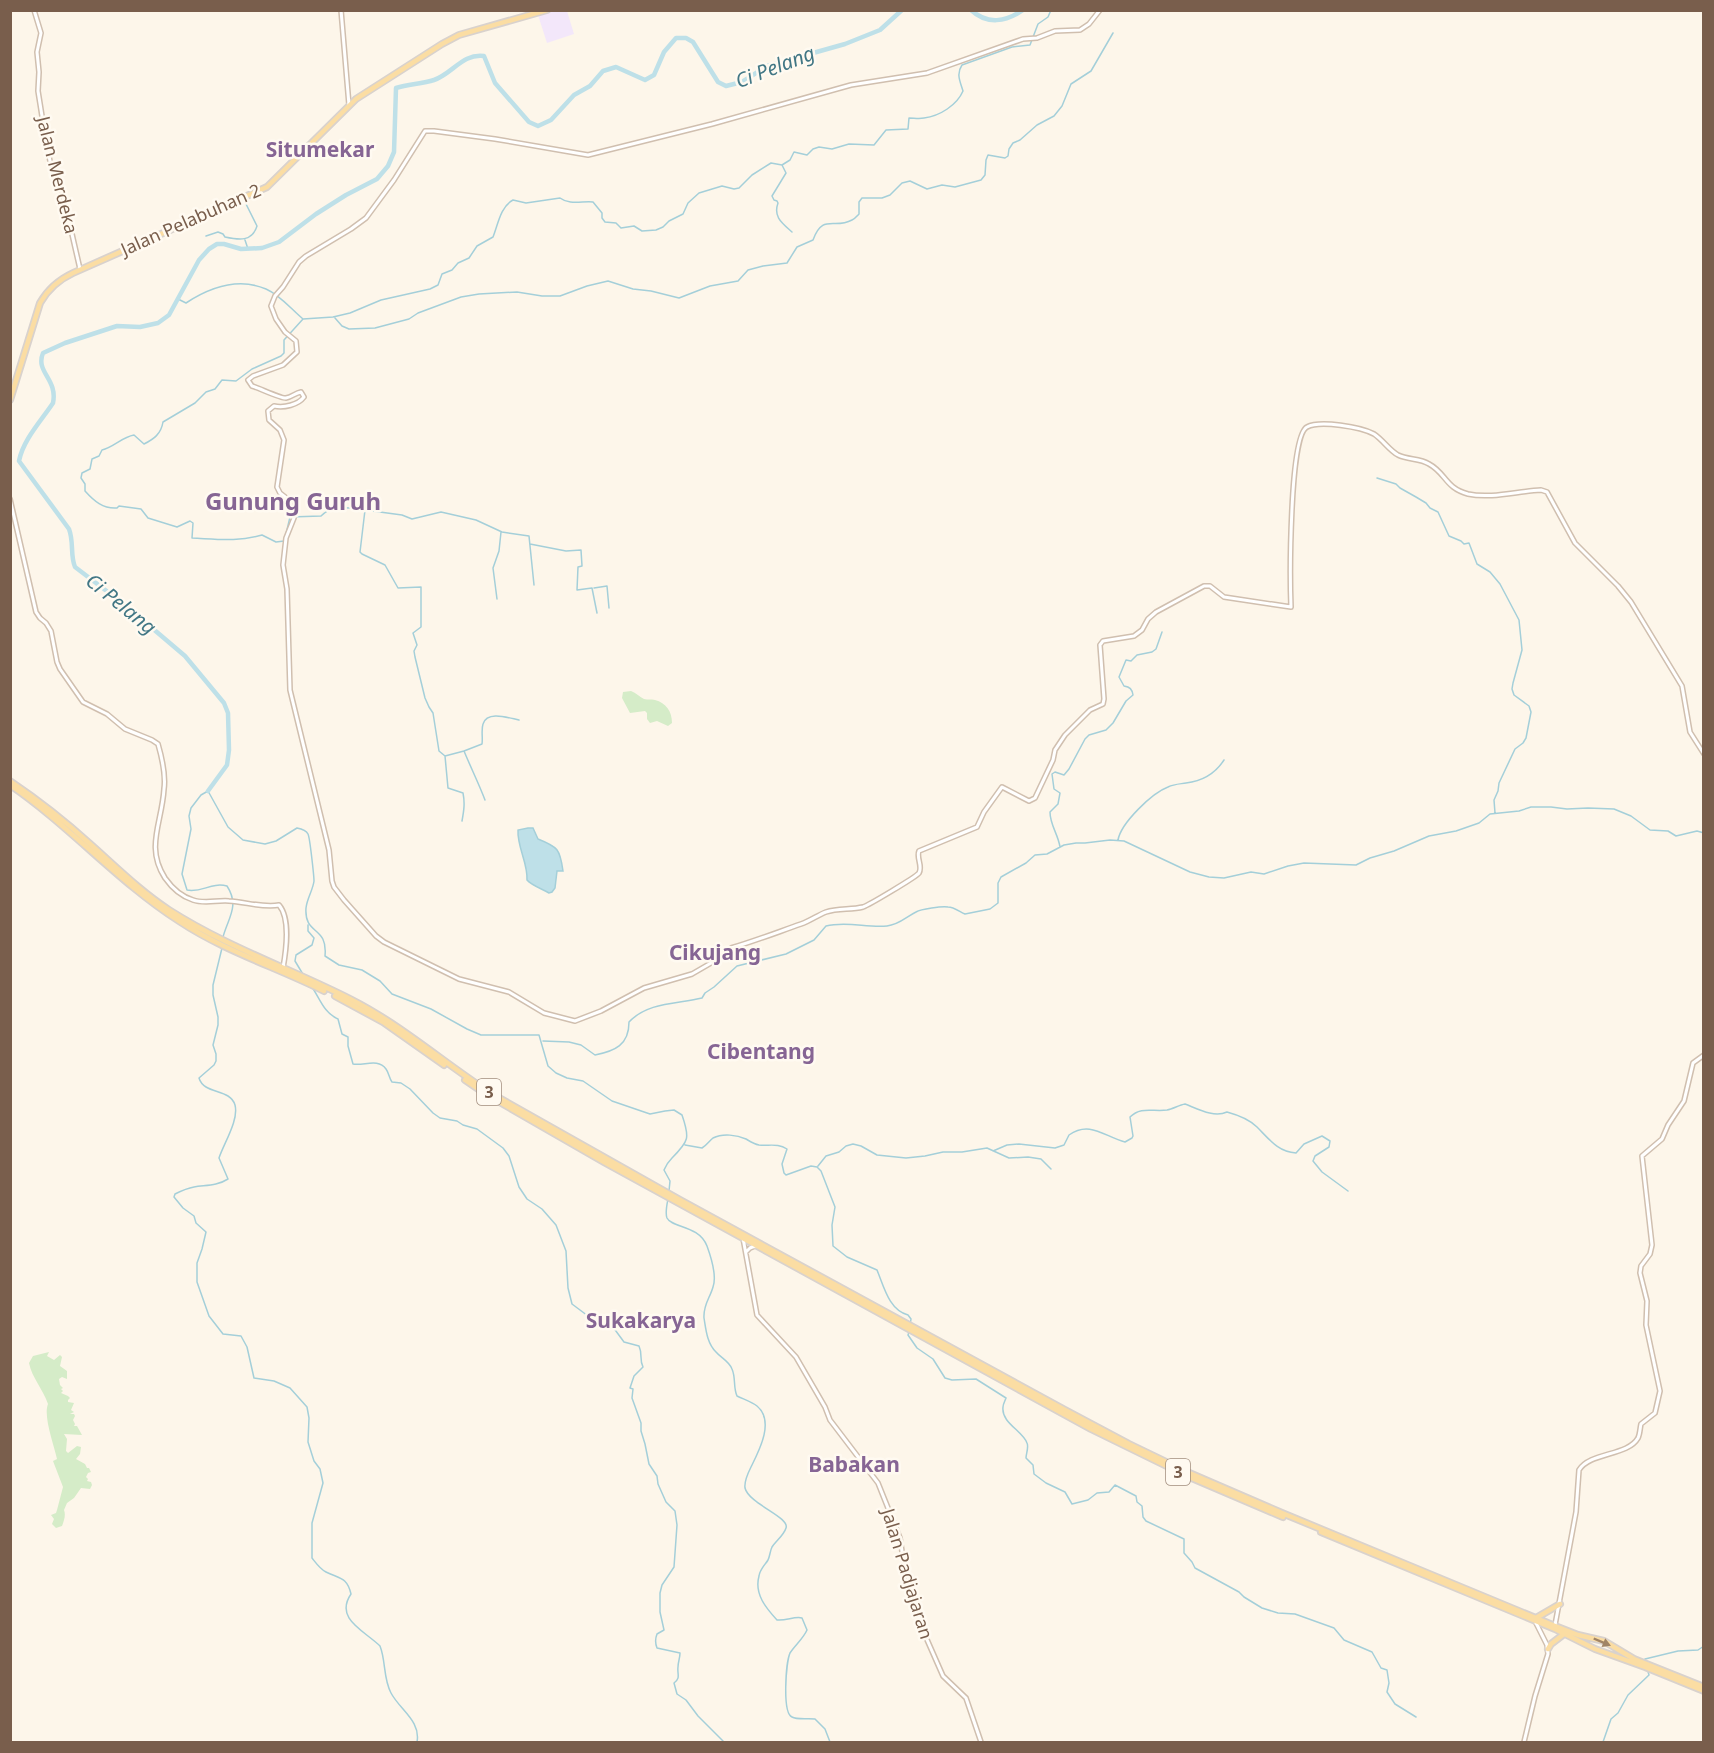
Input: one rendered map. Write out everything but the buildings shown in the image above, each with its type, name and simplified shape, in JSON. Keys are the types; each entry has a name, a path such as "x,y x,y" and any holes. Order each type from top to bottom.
{"main road":[{"name":"Jalan Pelabuhan 2","path":"10,400 40,303 59,280 267,187 349,105 370,89 455,37 547,10"},
{"name":"3","path":"10,783 179,921 230,947 319,986 350,1003 406,1037 484,1094 663,1191 743,1238 785,1258"},
{"name":"3","path":"230,947 283,968 299,978"},
{"name":"3","path":"678,1201 1122,1445 1210,1486 1536,1620 1594,1649 1704,1687"},
{"path":"1536,1620 1560,1604"},
{"name":"3","path":"1536,1620 1578,1635 1604,1641 1634,1659 1704,1692"},
{"path":"1548,1649 1564,1634"}],"street":[{"name":"Jalan Merdeka","path":"34,10 41,33 37,52 38,91 46,141 50,161 61,186 80,269"},
{"path":"341,10 349,105"},
{"path":"1100,10 1089,24 1080,30 1054,31 1037,38 1023,39 927,73 851,85 588,155 495,139 425,131 394,180 366,218 299,262 271,304 274,316 285,332 296,341 298,350 283,365 253,375 248,380 252,386 267,390 282,398 301,392 304,397 286,407 272,407 268,414 269,420 283,434 277,487 280,493 289,500 294,519 286,538 284,565 287,589 290,690 329,850 333,884 344,900 380,939 459,979 509,992 544,1013 570,1021 582,1019 644,988 692,974 731,948 800,925 827,912 869,904 910,880 919,872 921,868 917,856 919,851 979,825 981,817 1002,787 1029,801 1034,800 1054,752 1064,737 1090,710 1103,704 1101,642 1136,635 1153,614 1202,586 1209,585 1224,597 1291,607 1290,567 1296,458 1301,433 1306,427 1312,425 1336,424 1372,433 1399,455 1428,463 1452,487 1467,493 1488,495 1538,490 1547,492 1575,543 1631,602 1682,686 1690,732 1704,753"},
{"path":"10,499 36,612 51,631 57,662 62,673 83,702 107,714 125,729 152,740 158,745 165,786 155,842 155,857 159,868 175,891 198,902 229,901 282,907 287,934 283,968"},
{"path":"1555,1626 1576,1514 1578,1476 1582,1466 1629,1446 1638,1438 1641,1423 1655,1413 1660,1391 1646,1325 1647,1301 1640,1273 1641,1266 1650,1254 1652,1245 1642,1156 1662,1139 1685,1099 1693,1063 1704,1055"},
{"name":"Jalan Padjajaran","path":"743,1238 757,1315 796,1357 830,1420 878,1483 900,1538 921,1626 943,1676 966,1698 981,1743"},
{"path":"746,1252 757,1245"},
{"path":"1524,1743 1535,1696 1548,1657 1548,1649 1536,1620"}],"shaded area":[{"path":"553,11 567,11 574,34 547,43 538,15"}],"green space":[{"path":"631,691 644,699 659,701 665,705 670,711 672,723 668,726 657,721 650,723 645,711 630,713 622,698 623,692"},
{"path":"49,1352 47,1356 54,1360 60,1355 62,1357 60,1366 67,1371 67,1379 62,1377 59,1379 63,1388 61,1393 70,1398 68,1402 74,1403 71,1410 74,1412 70,1414 74,1414 74,1426 77,1426 82,1435 64,1434 67,1439 66,1451 68,1453 77,1446 81,1447 76,1459 89,1468 91,1472 86,1477 92,1485 90,1489 81,1488 67,1503 62,1526 56,1528 52,1524 54,1519 51,1515 56,1513 63,1487 53,1461 57,1459 48,1423 48,1404 29,1363 33,1356"}],"water":[{"path":"533,828 538,839 554,847 561,858 563,871 557,871 555,888 552,892 549,893 527,880 518,830"}],"waterway":[{"name":"Ci Pelang","path":"208,791 227,765 228,713 224,703 185,656 125,605 75,567 69,529 19,461 28,438 53,403 52,388 42,365 43,353 65,343 117,326 140,327 158,323 169,315 199,260 209,249 217,244 241,249 262,248 279,242 316,214 377,179 388,166 394,152 396,88 434,80 470,58 484,56 495,83 529,122 538,126 551,120 574,95 590,86 603,71 616,67 645,80 654,75 664,52 676,38 686,38 693,42 718,82 726,86 742,82 767,66 845,44 880,30 902,10"},
{"name":"Ci Pelang","path":"971,10 990,20 1010,17 1023,10"},
{"path":"792,232 779,219 778,203 772,196 786,173 782,165 790,160 794,152 807,155 819,147 832,149 849,144 874,145 886,130 908,129 909,118 930,117 942,112 957,101 963,91 959,75 962,65 1012,47 1030,45 1038,24 1048,17 1051,10"},
{"path":"335,318 342,326 349,329 375,328 409,319 418,313 461,297 479,294 517,292 560,296 608,281 633,289 679,298 710,286 738,281 748,270 787,263 797,247 813,240 825,224 846,223 854,219 859,214 859,202 862,198 882,198 890,195 902,183 910,181 927,189 942,185 955,187 981,180 985,175 988,155 1005,158 1013,143 1037,125 1054,116 1062,106 1071,84 1091,71 1113,33"},
{"path":"285,538 284,541 276,542 262,535 236,539 192,538 193,523 190,521 177,527 148,518 141,509 119,506 112,508 99,504 85,491 85,484 81,478 82,473 90,469 92,459 99,456 102,450 134,435 144,444 148,442 159,433 163,422 195,403 206,392 215,389 222,380 236,381 252,369 281,356 284,353 284,340 303,319 333,317 350,313 381,300 430,289 438,285 442,274 469,258 477,246 493,237 502,212 513,200 526,203 560,198 571,202 593,202 602,213 605,222 616,223 621,228 634,226 642,231 656,230 683,214 688,203 699,193 722,186 739,188 752,175 771,163 782,165"},
{"path":"206,236 218,232 225,237 244,239 252,235 257,226 244,200"},
{"path":"245,240 248,249"},
{"path":"178,299 186,303 214,289 245,284 266,289 276,295 303,319"},
{"path":"1377,478 1396,484 1438,512 1449,536 1464,544 1469,543 1477,564 1490,572 1500,584 1519,620 1522,650 1512,689 1514,695 1529,706 1531,712 1526,738 1515,749 1499,783 1494,800 1495,813"},
{"path":"286,534 290,517 321,516 336,508 365,510 360,552 385,565 398,588 421,587 421,627 413,633 417,645 414,651 415,657 425,698 433,713 439,751 445,756 448,788 463,793 462,821"},
{"path":"365,510 402,515 412,519 441,512 476,520 502,532 529,536 534,585"},
{"path":"497,599 493,568 499,551 501,532"},
{"path":"530,544 566,551 581,550 582,566 578,567 577,590 592,588 597,613"},
{"path":"594,588 607,586 609,608"},
{"path":"1060,847 1050,817 1050,812 1058,804 1060,793 1054,789 1052,774 1055,772 1064,775 1085,739 1089,735 1106,730 1113,723 1126,701 1133,695 1119,677 1126,660 1131,661 1137,655 1156,649 1162,632"},
{"path":"464,751 482,744 483,724 489,717 499,716 519,720"},
{"path":"445,756 464,751 485,800"},
{"path":"1118,840 1131,817 1154,795 1170,786 1203,779 1213,773 1224,760"},
{"path":"223,937 233,906 231,893 227,886 216,885 192,891 187,890 182,874 191,829 189,816 191,808 201,795 208,791 228,827 243,840 265,844 276,841 297,828 307,833 314,881 306,908 306,917 323,939 325,956 339,965 362,970 380,981 392,994 431,1009 481,1035 539,1035 548,1066 567,1078 583,1081 612,1101 650,1114 674,1110 682,1115 687,1134 685,1143 664,1170 670,1181 669,1191"},
{"path":"543,1041 581,1045 595,1055 615,1049 624,1041 629,1022 637,1015 654,1007 702,998 737,966 786,954 814,940 826,926 891,925 919,911 937,907 950,907 965,914 990,909 998,903 998,883 1001,877 1026,863 1035,855 1047,854 1064,845 1110,840 1124,841 1190,872 1224,878 1251,872 1264,874 1304,863 1356,865 1429,836 1456,831 1479,823 1490,814 1519,811 1531,807 1614,809 1631,816 1650,830 1668,831 1676,836 1697,831 1704,833"},
{"path":"304,976 295,961 296,955 312,945 314,938 308,931 308,925"},
{"name":"Ci Pelang","path":"222,948 213,985 218,1017 213,1045 216,1061 199,1078 206,1087 228,1096 235,1105 235,1118 219,1158 228,1179 216,1184 187,1189 175,1194 174,1197 194,1216 196,1223 206,1232 197,1263 197,1282 209,1316 223,1334 241,1336 247,1347 254,1378 274,1381 290,1388 307,1407 308,1442 314,1461 320,1469 323,1483 312,1523 312,1558 324,1571 342,1579 347,1584 351,1594 346,1611 354,1624 380,1646 388,1687 413,1722 417,1742"},
{"path":"312,987 326,1009 338,1019 342,1034 348,1037 353,1064 375,1063 383,1066 392,1082 401,1083 410,1089 440,1118 457,1121 477,1129 503,1148 509,1156 519,1187 527,1199 542,1209 556,1225 566,1251 568,1288 572,1304 588,1316 602,1317 610,1323 624,1342 639,1346 643,1367 634,1376 630,1388 633,1389 632,1398 641,1423 649,1464 657,1476 666,1502 675,1511 677,1525 674,1567 662,1585 660,1593 660,1612 664,1630 657,1634 656,1644 657,1648 680,1653 678,1678 674,1683 677,1694 686,1700 698,1716 724,1742"},
{"path":"993,1151 1007,1145 1019,1144 1055,1148 1064,1145 1069,1135 1084,1129 1091,1129 1125,1142 1133,1136 1130,1117 1134,1114 1143,1110 1167,1110 1185,1104 1211,1113 1227,1112 1243,1118 1254,1124 1274,1144 1290,1152 1296,1153 1304,1144 1322,1136 1330,1141 1329,1147 1315,1156 1313,1161 1322,1172 1348,1191"},
{"path":"685,1145 702,1148 717,1136 734,1136 757,1145 777,1145 787,1149 782,1164 786,1175 811,1166 817,1167 821,1171 835,1207 832,1225 833,1246 847,1257 877,1270 888,1297 896,1308 908,1315 911,1319 910,1325"},
{"path":"818,1166 826,1156 853,1144 877,1155 906,1158 987,1148 1009,1158 1041,1159 1051,1169"},
{"path":"668,1199 667,1218 674,1224 698,1234 707,1246 710,1256 714,1283 704,1313 709,1340 718,1354 731,1366 737,1396 757,1406 765,1420 764,1436 746,1477 745,1488 748,1494 782,1519 786,1528 772,1547 768,1560 761,1569 758,1589 762,1600 777,1620 802,1618 807,1630 790,1653 786,1676 787,1707 794,1718 815,1719 825,1729 830,1742"},
{"path":"909,1332 908,1335 917,1348 933,1359 945,1378 976,1379 1006,1398 1003,1413 1025,1439 1028,1448 1026,1458 1033,1465 1034,1474 1065,1492 1072,1504 1088,1500 1097,1493 1109,1492 1115,1485 1136,1496 1137,1502 1142,1506 1143,1517 1146,1521 1184,1539 1184,1553 1195,1568 1239,1592 1262,1608 1278,1613 1295,1614 1334,1628 1344,1640 1372,1652 1381,1668 1387,1670 1389,1683 1387,1692 1395,1704 1416,1717"},
{"path":"1646,1661 1645,1659 1678,1651 1698,1650 1704,1646"},
{"path":"1603,1742 1611,1719 1618,1713 1628,1695 1649,1675 1647,1668"}],"district":[{"name":"Situmekar","path":"320,150"},
{"name":"Gunung Guruh","path":"293,502"},
{"name":"Cikujang","path":"715,953"},
{"name":"Cibentang","path":"761,1052"},
{"name":"Sukakarya","path":"641,1321"},
{"name":"Babakan","path":"854,1465"}]}
